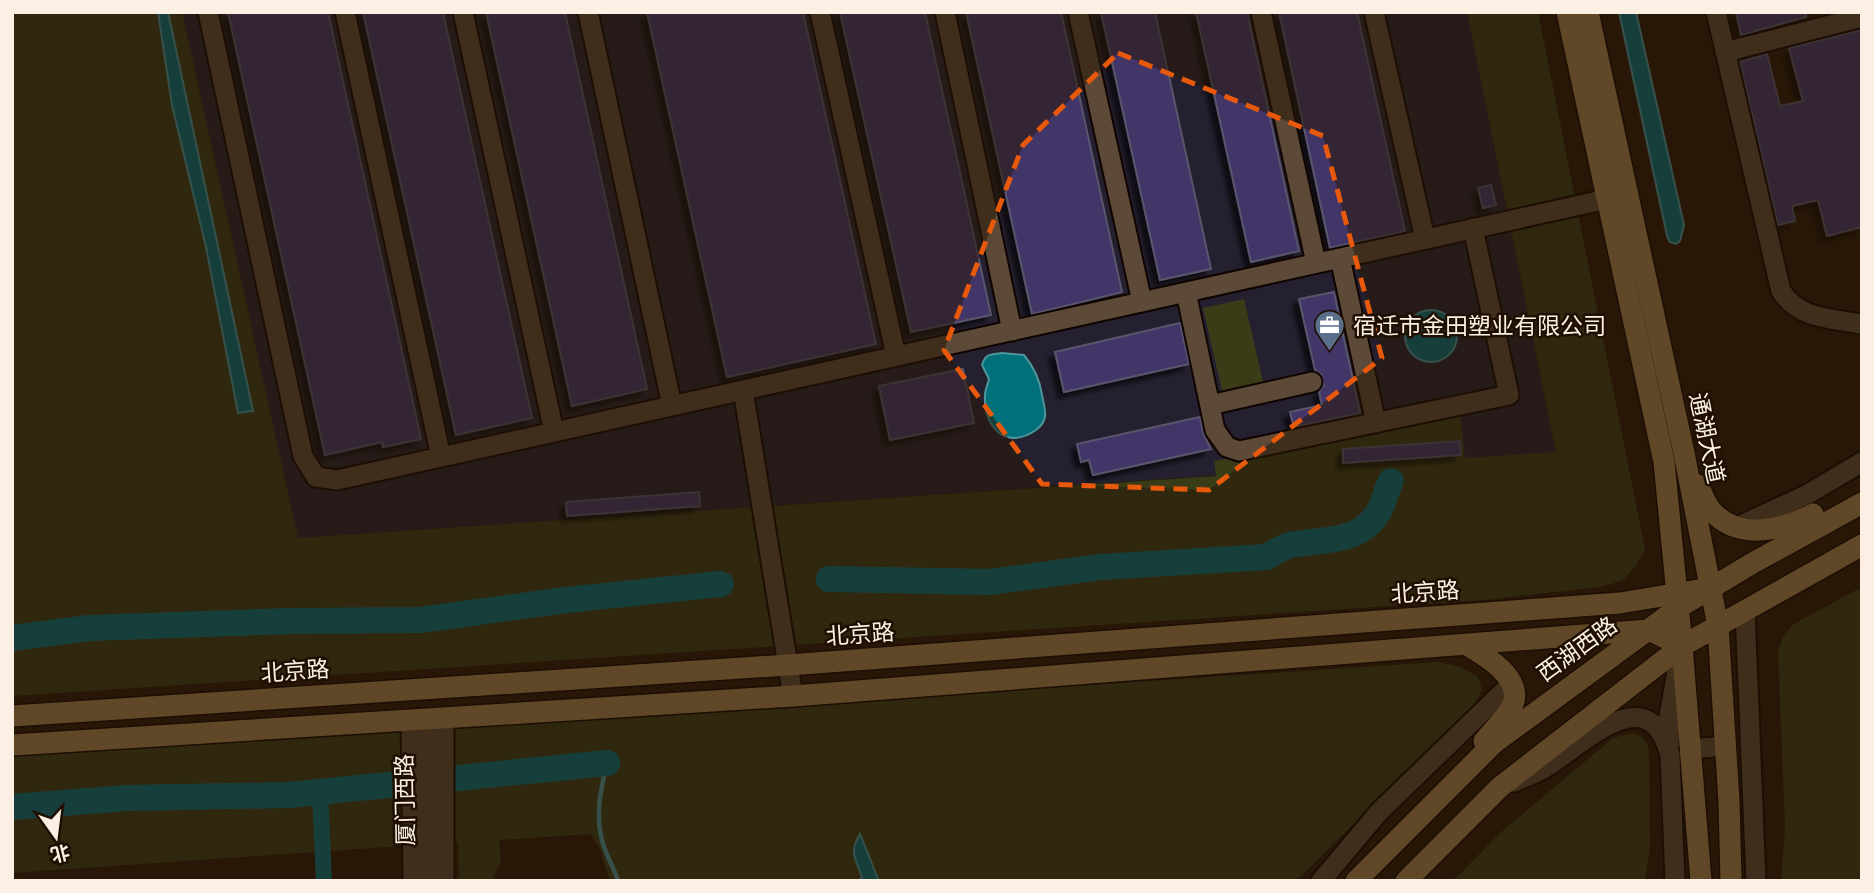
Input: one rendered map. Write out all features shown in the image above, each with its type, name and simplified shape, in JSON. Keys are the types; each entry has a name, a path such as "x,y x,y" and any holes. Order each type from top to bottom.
{"main road":[{"name":"通湖大道","path":"1567,12 1664,463 1701,881"},
{"name":"通湖大道","path":"1588,12 1684,453 1718,626 1731,881"},
{"path":"1684,453 1709,507 1717,516 1749,530 1770,530 1791,525 1862,489"},
{"name":"西湖西路","path":"1356,881 1494,743 1648,629 1678,601 1710,588 1862,503"},
{"path":"1406,881 1500,787 1682,646 1862,545"},
{"name":"北京路","path":"12,716 788,665 1620,603 1678,601"},
{"path":"12,745 793,696 1648,629 1682,646"},
{"path":"1459,777 1476,750 1514,703 1511,684 1495,662 1467,645"}],"street":[{"path":"208,12 303,456 316,477 337,480 1607,199"},
{"path":"345,12 441,457"},
{"path":"463,12 554,432"},
{"path":"587,12 672,406"},
{"path":"820,12 897,356"},
{"path":"945,12 1012,331"},
{"path":"1079,12 1142,302"},
{"path":"1261,12 1316,263"},
{"path":"1374,12 1424,239"},
{"path":"1716,12 1781,291 1788,302 1804,313 1860,324"},
{"path":"1725,52 1862,17"},
{"path":"1186,292 1219,439 1227,447 1239,451 1509,395 1473,228"},
{"path":"1340,258 1376,423"},
{"path":"1210,405 1312,382"},
{"path":"743,390 793,696"},
{"path":"1739,526 1808,494 1862,462"},
{"path":"1667,496 1691,491"},
{"path":"1745,611 1756,881"},
{"path":"1675,881 1668,716 1682,646"},
{"path":"1321,881 1380,811 1511,684"},
{"path":"1500,787 1545,768 1611,724 1626,718 1639,717 1652,721 1666,741 1670,755"},
{"path":"428,719 428,817 444,881"},
{"name":"厦门西路","path":"428,719 430,881"},
{"path":"1690,749 1726,746"},
{"name":"厦门西路","path":"413,881 428,817"}],"highlighted area":[{"path":"1118,53 1323,136 1382,358 1209,490 1042,484 944,350 1023,145"}],"shaded area":[{"path":"182,12 1467,12 1556,452 298,538"}],"green space":[{"path":"12,12 182,12 298,538 1216,476 1214,461 1460,412 1465,458 1556,452 1467,12 1538,12 1645,550 1622,581 1599,587 1482,600 12,696"},
{"path":"1244,299 1264,386 1223,395 1203,308"},
{"path":"1862,587 1862,881 1781,881 1785,827 1778,650 1784,635 1794,624"},
{"path":"1439,662 1461,667 1478,677 1482,690 1474,704 1296,881 879,881 860,835 853,854 862,877 859,881 610,881 599,846 590,834 499,840 501,860 492,881 459,881 458,842 12,873 12,756"},
{"path":"1633,733 1642,737 1648,746 1650,846 1645,881 1453,881 1499,834 1613,738"}],"water":[{"path":"158,12 168,12 253,411 238,413 206,247 172,105"},
{"path":"1619,12 1636,12 1684,225 1680,241 1676,244 1670,242 1667,236"},
{"path":"1431,310 1441,312 1449,318 1455,326 1455,346 1449,354 1441,360 1431,362 1421,360 1413,354 1407,346 1405,336 1407,326 1413,318 1421,312"},
{"path":"989,355 1024,355 1040,384 1045,409 1044,419 1037,429 1025,436 1006,437 998,432 992,426 985,407 989,379 982,365"},
{"path":"860,834 879,881 859,881 862,877 854,851"}],"building":[{"path":"228,12 328,12 421,439 383,447 382,442 325,455"},
{"path":"363,12 443,12 532,418 456,435"},
{"path":"486,12 565,12 647,389 572,406"},
{"path":"647,12 803,12 876,344 727,377"},
{"path":"840,12 925,12 991,315 911,332"},
{"path":"966,12 1061,12 1122,292 1032,314"},
{"path":"1101,12 1155,12 1211,269 1160,280"},
{"path":"1196,12 1247,12 1299,251 1251,262"},
{"path":"1279,12 1357,12 1405,231 1330,248"},
{"path":"1736,12 1806,12 1806,17 1741,35"},
{"path":"1862,30 1862,227 1827,236 1818,200 1792,206 1795,221 1778,225 1740,62 1767,54 1780,106 1803,101 1789,48"},
{"path":"1491,185 1496,205 1483,208 1478,188"},
{"path":"1334,292 1360,413 1294,427 1290,412 1322,405 1319,392 1324,385 1321,374 1315,370 1299,299"},
{"path":"1180,323 1189,364 1064,392 1055,352"},
{"path":"963,369 974,423 890,440 879,386"},
{"path":"1200,417 1203,433 1211,449 1093,475 1089,460 1081,462 1077,444"},
{"path":"1460,441 1461,455 1343,463 1343,449"},
{"path":"699,492 700,506 567,516 566,502"}],"waterway":[{"path":"829,579 990,582 1101,567 1267,557 1288,546 1342,538 1362,529 1379,511 1391,481"},
{"path":"12,638 89,628 290,621 420,620 566,600 721,584"},
{"path":"607,763 599,821 603,845 618,881"},
{"path":"12,807 127,798 288,795 607,763"},
{"path":"320,792 324,881"}],"place":[{"name":"宿迁市金田塑业有限公司","path":"1330,353"}]}
